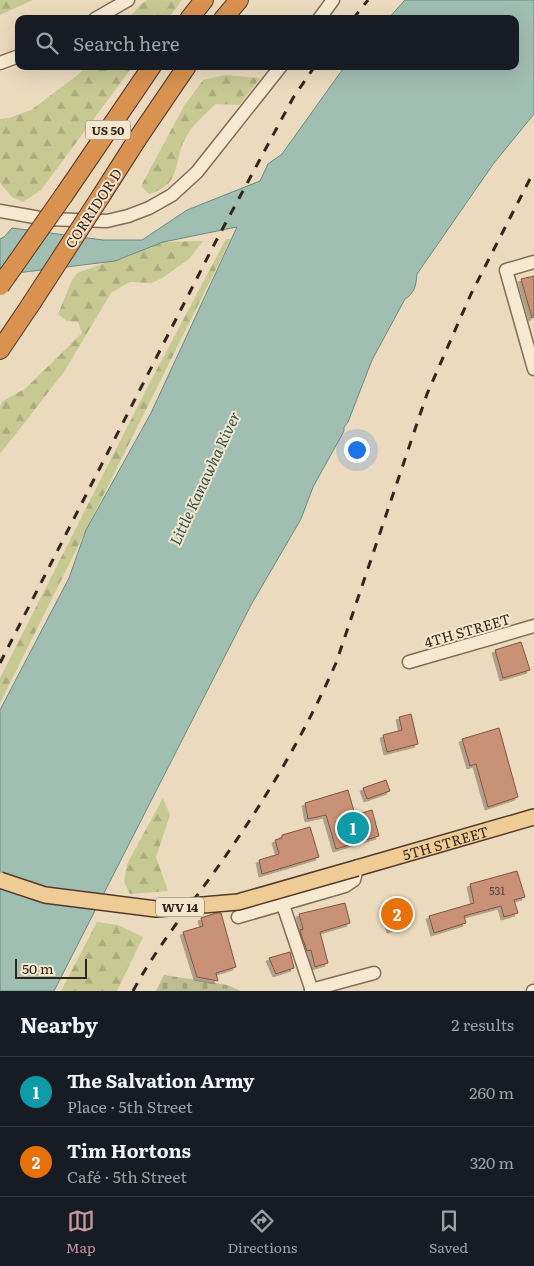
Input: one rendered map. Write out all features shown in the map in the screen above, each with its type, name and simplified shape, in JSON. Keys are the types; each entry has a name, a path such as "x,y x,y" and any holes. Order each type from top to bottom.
{"highway":[{"path":"192,15 204,0"},
{"path":"226,15 239,0"},
{"name":"US 50","path":"0,286 149,70"},
{"name":"CORRIDOR D","path":"0,350 184,70"}],"main road":[{"name":"5TH STREET","path":"357,868 534,817"},
{"name":"WV 14","path":"0,880 45,895 156,909 238,902 357,868"}],"street":[{"path":"102,15 128,0"},
{"path":"321,15 333,0"},
{"path":"0,63 15,57"},
{"path":"0,211 46,219 107,221 128,216 148,208 172,195 197,172 278,70"},
{"path":"534,262 506,270 534,369"},
{"name":"4TH STREET","path":"409,662 534,626"},
{"path":"238,917 345,886 354,880 357,868"},
{"path":"283,905 312,990 374,973"}],"green space":[{"path":"0,0 33,0 0,15"},
{"path":"147,0 182,0 171,15 131,15"},
{"path":"82,70 130,70 41,190 23,202 12,197 0,183 0,119 9,118 31,110"},
{"path":"225,75 260,78 239,105 216,104 199,120 185,139 172,179 160,190 149,194 141,186 184,106 203,80"},
{"path":"226,239 231,239 0,703 0,678 147,388"},
{"path":"203,241 189,259 162,278 152,283 130,282 111,293 64,372 0,454 0,406 3,401 26,388 82,333 78,322 67,321 58,314 72,280 77,273 163,242"},
{"path":"163,798 170,815 156,857 168,891 130,894 124,882 127,864"},
{"path":"97,922 118,925 143,937 117,991 61,991"},
{"path":"164,975 227,985 241,991 156,991"}],"water":[{"name":"Little Kanawha River","path":"405,0 534,0 534,114 494,163 417,274 413,291 405,299 372,360 344,431 313,487 301,519 251,605 54,991 0,991 0,710 69,578 86,530 151,413 237,227 163,242 115,261 0,275 0,239 12,228 103,240 142,240 187,210 260,181 268,164 282,154 342,70 519,70 519,15 392,15"}],"building":[{"path":"534,276 534,317 532,318 521,279"},
{"path":"521,642 530,670 503,678 495,650"},
{"path":"411,714 418,744 387,752 383,735 402,730 399,717"},
{"path":"499,728 518,797 488,807 476,764 470,766 462,739"},
{"path":"386,780 390,791 367,799 363,788"},
{"path":"348,790 355,815 372,810 379,836 336,849 326,815 308,819 305,803"},
{"path":"310,827 319,857 262,874 259,860 279,854 275,840 282,838 282,835"},
{"path":"517,871 525,897 514,900 518,913 504,917 501,906 464,916 466,923 434,933 429,916 474,903 470,884"},
{"path":"405,898 412,924 390,930 383,904"},
{"path":"345,903 350,923 320,932 328,963 315,967 311,950 307,951 302,937 300,930 303,929 299,914"},
{"path":"221,913 236,967 216,973 218,981 197,977 183,932 203,926 201,918"},
{"path":"290,952 294,968 276,974 269,958"}],"railway":[{"path":"356,15 368,0"},
{"path":"0,663 216,241 293,98 312,70"},
{"path":"133,991 167,937 259,806 287,760 325,688 336,663 427,394 471,294 534,171"}],"place":[{"name":"The Salvation Army","path":"353,828"},
{"name":"Tim Hortons","path":"397,914"}]}
